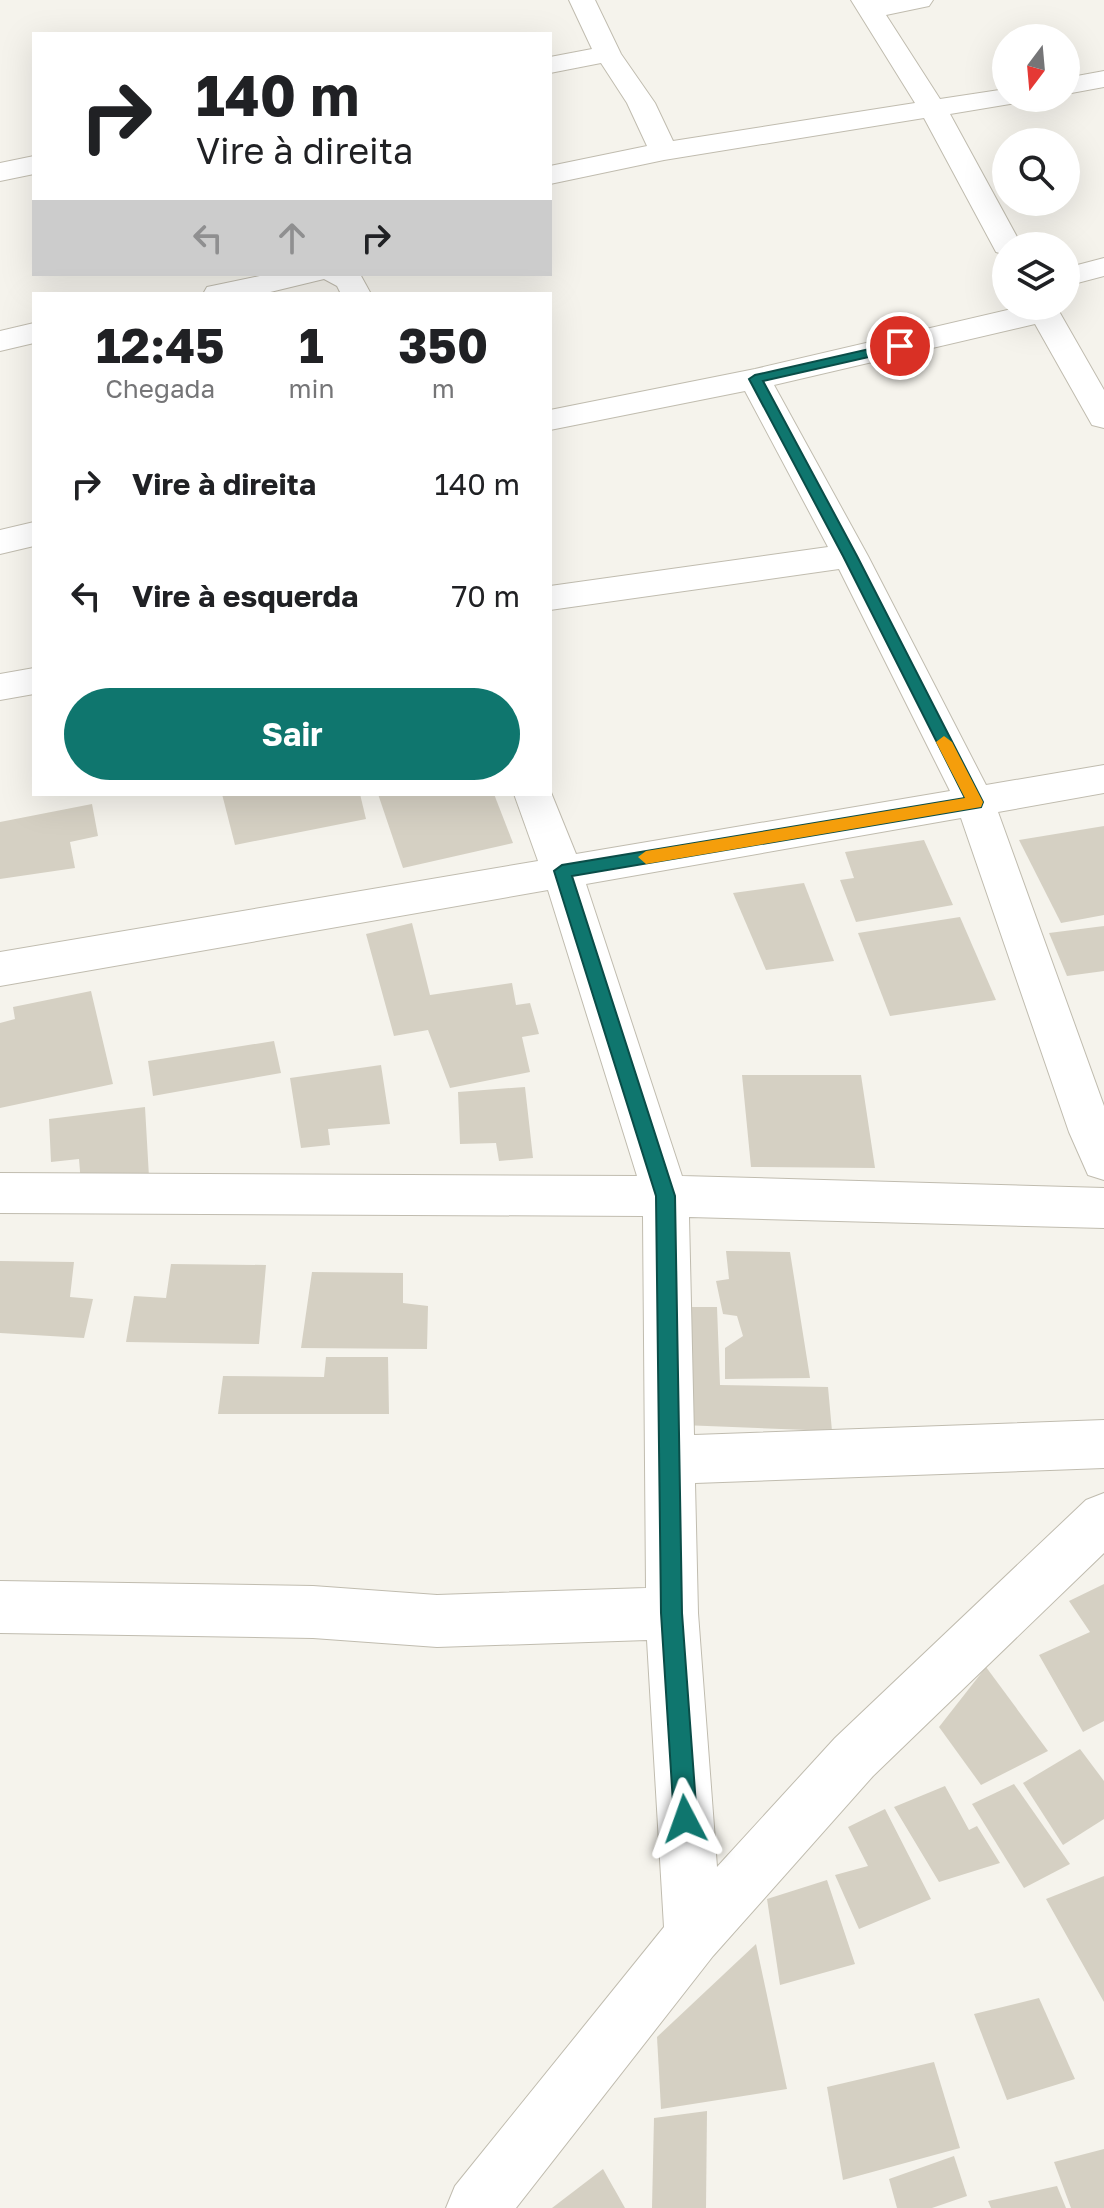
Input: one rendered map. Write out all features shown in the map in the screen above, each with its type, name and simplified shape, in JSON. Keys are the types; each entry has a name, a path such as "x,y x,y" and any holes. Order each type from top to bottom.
{"street":[{"path":"582,0 608,54 641,103 664,151"},
{"path":"920,0 868,5 934,111 999,232"},
{"path":"552,65 608,54"},
{"path":"1080,83 1104,79"},
{"path":"552,175 664,151 992,100"},
{"path":"0,172 32,165"},
{"path":"1080,273 1104,267"},
{"path":"228,292 304,276"},
{"path":"340,276 350,281 355,292"},
{"path":"552,420 755,379 997,320"},
{"path":"1048,320 1104,418"},
{"path":"0,341 32,333"},
{"path":"755,379 850,556 975,802 1091,1132 1104,1161"},
{"path":"0,542 32,534"},
{"path":"552,598 850,556"},
{"path":"0,687 32,681"},
{"path":"0,969 1104,779"},
{"path":"534,796 562,871 666,1196 672,1613 693,1936"},
{"path":"0,1193 666,1196 1104,1208"},
{"path":"670,1460 1104,1444"},
{"path":"477,2208 693,1936 854,1757 1104,1518"},
{"path":"0,1607 313,1612 437,1621 672,1613"}],"building":[{"path":"223,796 360,796 366,819 235,845"},
{"path":"379,796 495,796 513,843 403,868"},
{"path":"92,804 98,836 70,842 75,868 0,879 0,822"},
{"path":"1104,826 1104,915 1061,923 1019,840"},
{"path":"924,840 953,905 856,922 840,880 854,878 845,852"},
{"path":"804,883 834,961 766,970 733,893"},
{"path":"960,917 996,1000 890,1016 858,933"},
{"path":"412,923 430,995 512,983 516,1005 530,1003 539,1034 522,1037 530,1072 450,1088 428,1030 394,1036 366,934"},
{"path":"1104,926 1104,971 1067,976 1049,933"},
{"path":"91,991 113,1084 0,1108 0,1023 15,1019 13,1007"},
{"path":"274,1041 281,1073 153,1096 148,1061"},
{"path":"381,1065 390,1124 328,1129 330,1145 301,1148 290,1078"},
{"path":"742,1075 861,1075 875,1168 751,1167"},
{"path":"525,1087 533,1158 499,1161 496,1143 460,1144 458,1092"},
{"path":"145,1107 149,1177 81,1184 79,1159 51,1162 49,1119"},
{"path":"726,1251 790,1252 810,1378 725,1379 725,1348 743,1336 737,1316 723,1314 716,1281 729,1279"},
{"path":"0,1261 74,1262 70,1297 93,1299 84,1338 0,1333"},
{"path":"171,1264 266,1265 259,1344 126,1342 134,1296 166,1298"},
{"path":"312,1272 403,1273 403,1303 428,1306 427,1349 301,1348"},
{"path":"678,1307 717,1307 720,1385 828,1387 832,1431 682,1425"},
{"path":"326,1357 388,1357 389,1414 218,1414 223,1376 324,1377"},
{"path":"1104,1584 1104,1721 1083,1732 1039,1655 1090,1632 1069,1601"},
{"path":"986,1667 1048,1751 981,1785 939,1727"},
{"path":"1080,1749 1104,1781 1104,1819 1063,1845 1023,1783"},
{"path":"1014,1784 1070,1864 1024,1888 972,1804"},
{"path":"945,1786 969,1830 977,1826 1000,1863 939,1882 894,1807"},
{"path":"885,1809 931,1899 859,1929 835,1875 868,1866 848,1827"},
{"path":"1104,1876 1104,2002 1046,1899"},
{"path":"827,1880 855,1964 780,1985 767,1899"},
{"path":"756,1944 787,2089 661,2109 657,2037"},
{"path":"1039,1998 1075,2079 1007,2100 974,2014"},
{"path":"934,2062 960,2148 843,2180 827,2087"},
{"path":"707,2111 706,2208 652,2208 654,2118"},
{"path":"1104,2149 1104,2208 1071,2208 1054,2162"},
{"path":"954,2156 967,2196 932,2208 897,2208 889,2179"},
{"path":"603,2169 625,2208 552,2208"},
{"path":"1057,2186 1066,2208 991,2208 988,2201"}],"slow traffic":[{"path":"646,857 975,802 944,742"}],"route":[{"path":"685,1819 672,1613 666,1196 562,871 975,802 850,556 755,379 900,346"}]}
